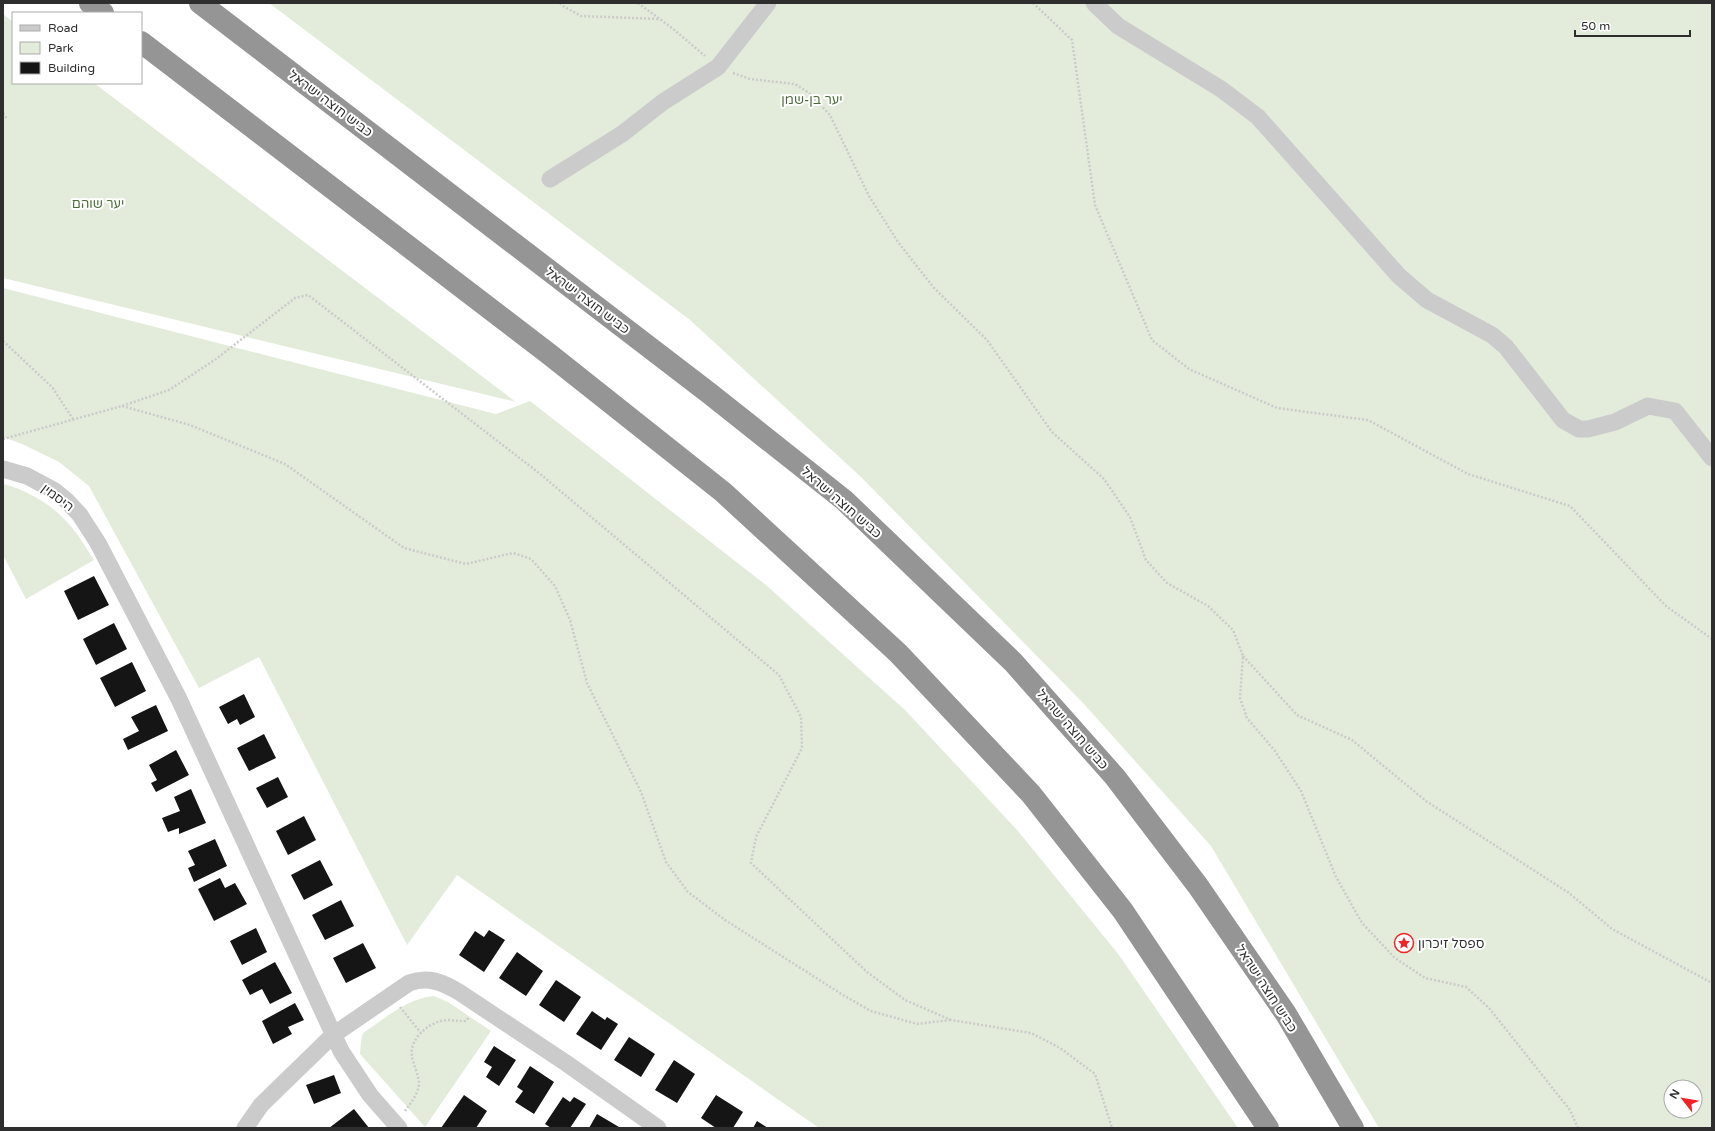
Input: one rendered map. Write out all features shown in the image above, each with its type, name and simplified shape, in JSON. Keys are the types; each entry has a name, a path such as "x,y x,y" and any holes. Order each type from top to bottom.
{"highway":[{"path":"90,3 102,12"},
{"name":"כביש חוצה ישראל","path":"200,3 709,393 844,500 1014,662 1115,777 1198,886 1286,1014 1353,1128"},
{"path":"142,43 549,354 723,492 898,653 1031,794 1124,911 1268,1128"}],"street":[{"path":"550,179 622,134 663,102 718,67 768,3"},
{"path":"1094,3 1118,26 1221,89 1258,117 1399,276 1427,300 1497,339 1506,347 1563,420 1579,429 1588,429 1615,422 1648,406 1675,411 1712,458"},
{"name":"היסמין","path":"3,469 38,482 67,501 80,515 98,543 179,699 341,1051 366,1088 398,1126"},
{"path":"245,1128 261,1105 279,1085 333,1035 408,983 418,979 429,979 448,986 566,1063 658,1128"}],"path":[{"path":"560,3 581,16 659,18"},
{"path":"638,3 659,18 718,67 750,79 795,84 809,93 830,115 869,196 898,242 934,288 987,340 1052,432 1104,479 1130,517 1146,560 1167,584 1208,606 1232,630 1243,656 1296,715 1352,740 1426,801 1569,893 1612,929 1712,983"},
{"path":"1033,3 1072,40 1095,205 1152,340 1189,369 1277,408 1368,420 1468,474 1570,506 1666,606 1712,639"},
{"path":"3,113 7,119"},
{"path":"3,439 122,406 169,390 216,359 295,298 308,295 539,473 779,675 801,717 802,748 756,837 751,863 867,972 905,1000 951,1020 1030,1033 1060,1048 1095,1074 1112,1128"},
{"path":"3,341 52,387 73,419"},
{"path":"122,406 190,425 285,464 404,548 466,564 513,553 531,559 556,586 570,620 588,683 640,792 666,862 688,892 725,920 843,995 871,1011 917,1024 951,1020"},
{"path":"1243,656 1240,698 1247,718 1274,751 1301,791 1336,877 1362,923 1395,958 1425,978 1466,987 1489,1008 1570,1110 1578,1128"},
{"path":"390,995 421,1033"},
{"path":"398,1126 415,1098 419,1083 411,1055 413,1043 424,1029 450,1020 456,1022 466,1021 480,1006"}],"green space":[{"name":"יער בן-שמן","path":"269,3 1712,3 1712,1128 1379,1128 1211,846 1084,704 861,477 690,320"},
{"name":"יער שוהם","path":"3,14 12,21 12,84 95,84 516,402 3,278"},
{"path":"3,288 496,414 530,401 766,585 905,710 1018,831 1119,955 1238,1128 819,1128 457,875 407,945 259,657 199,688 89,486 59,462 22,444 3,437"},
{"path":"3,484 32,495 51,507 76,533 94,560 26,599 3,555"},
{"path":"434,996 448,1002 491,1031 425,1127 360,1054 363,1033 405,1005"}],"building":[{"path":"94,576 109,605 78,620 64,591"},
{"path":"114,623 127,649 96,665 83,639"},
{"path":"132,662 146,691 115,707 100,678"},
{"path":"244,694 255,717 240,725 237,719 228,724 219,707"},
{"path":"156,705 168,731 128,750 123,739 139,731 131,717"},
{"path":"264,734 276,758 249,771 237,748"},
{"path":"176,750 189,775 156,792 151,783 157,780 149,765"},
{"path":"278,777 288,797 267,808 256,788"},
{"path":"191,789 206,823 179,834 179,828 168,832 162,818 180,811 174,797"},
{"path":"304,816 316,840 288,855 276,831"},
{"path":"215,839 227,866 194,882 188,868 195,865 188,851"},
{"path":"320,860 333,885 304,900 291,875"},
{"path":"220,878 225,888 235,883 247,904 214,921 198,889"},
{"path":"341,900 354,926 325,940 312,915"},
{"path":"256,928 267,952 242,965 230,941"},
{"path":"489,930 505,940 484,972 459,955 475,931 484,937"},
{"path":"363,943 376,968 346,983 333,958"},
{"path":"517,952 543,971 526,996 499,978"},
{"path":"275,962 292,993 270,1004 262,989 250,995 242,980"},
{"path":"556,980 581,997 564,1022 539,1005"},
{"path":"295,1003 304,1020 288,1027 292,1034 273,1044 262,1021"},
{"path":"592,1011 605,1020 607,1017 618,1024 601,1050 576,1034"},
{"path":"629,1037 655,1054 641,1077 614,1060"},
{"path":"494,1046 516,1060 499,1086 486,1077 492,1067 484,1062"},
{"path":"674,1060 695,1074 677,1103 655,1090"},
{"path":"530,1066 554,1082 534,1114 515,1102 523,1091 517,1087"},
{"path":"334,1075 341,1093 314,1104 306,1085"},
{"path":"464,1095 487,1111 476,1128 441,1128"},
{"path":"716,1095 743,1112 733,1128 716,1128 701,1118"},
{"path":"563,1097 570,1102 574,1097 586,1104 570,1128 551,1128 545,1124"},
{"path":"354,1109 369,1128 329,1128"},
{"path":"597,1114 619,1127 589,1128"},
{"path":"757,1121 768,1128 753,1128"}],"place":[{"name":"ספסל זיכרון","path":"1404,943"}]}
